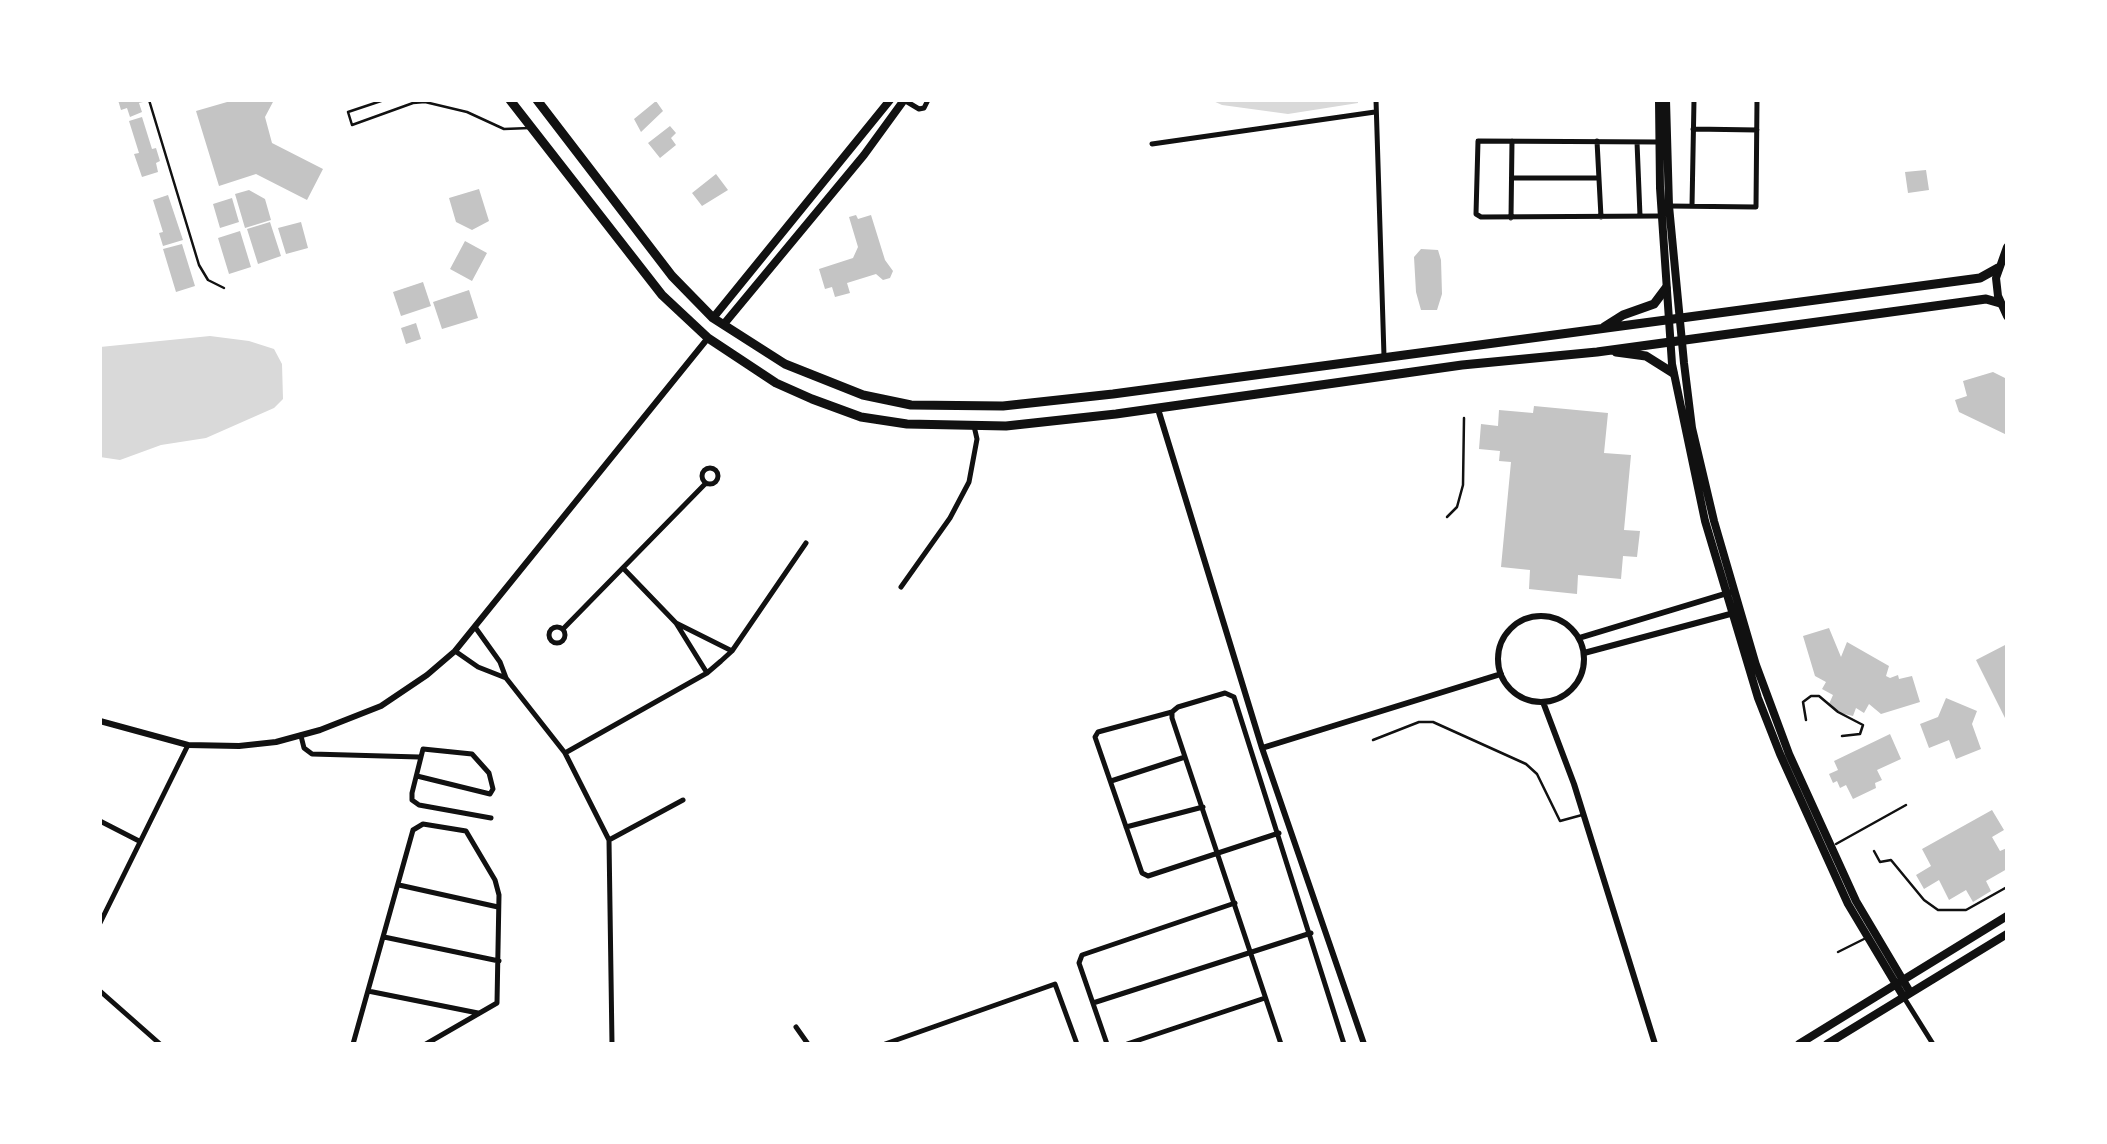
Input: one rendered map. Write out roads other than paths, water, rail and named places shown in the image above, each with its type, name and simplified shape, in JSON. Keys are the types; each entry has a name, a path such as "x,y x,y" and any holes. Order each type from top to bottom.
{"highway":[{"path":"510,100 662,294 708,338 776,383 861,416 907,424 1006,426 1986,299 2000,303"},
{"path":"537,100 662,264 713,318 785,364 863,395 923,406 1003,406 1277,371 1980,278 1998,268"},
{"path":"1601,329 1623,315 1654,304 1666,288"},
{"path":"1610,350 1646,356 1674,373"},
{"path":"1277,371 1280,390"}],"main road":[{"path":"713,318 890,100"},
{"path":"724,324 864,156 904,100"},
{"path":"1659,100 1661,216 1670,342 1693,472 1780,754 1867,937 1900,982"},
{"path":"1666,100 1669,206 1692,428 1730,592"},
{"path":"2007,246 1998,268 2000,303 2007,316"},
{"path":"1736,612 1768,702 1830,848 1906,994"},
{"path":"1800,1044 2007,916"},
{"path":"1827,1044 2007,934"}],"street":[{"path":"904,100 919,109 928,100"},
{"path":"1376,100 1384,356"},
{"path":"1692,206 1694,100"},
{"path":"1669,206 1756,207 1758,100"},
{"path":"1152,144 1375,112"},
{"path":"1693,129 1758,130"},
{"path":"1512,141 1512,218"},
{"path":"1597,141 1601,217"},
{"path":"1658,142 1478,142 1476,214 1481,218 1661,216"},
{"path":"1637,142 1640,216"},
{"path":"1512,178 1599,178"},
{"path":"100,721 188,744 257,745 340,724 381,706 454,651 708,338"},
{"path":"1158,409 1262,748 1364,1044"},
{"path":"901,587 950,518 969,482 977,439 974,426"},
{"path":"563,629 706,483"},
{"path":"565,754 707,673 732,650 806,543"},
{"path":"623,568 676,624 707,673"},
{"path":"1578,638 1730,592"},
{"path":"1584,653 1736,612"},
{"path":"1546,616 1560,620 1578,638 1584,653 1580,677 1564,695 1543,702 1517,694 1501,674 1500,645 1522,620 1546,616"},
{"path":"676,624 732,650"},
{"path":"475,627 496,654 506,678 565,754 609,840 612,1044"},
{"path":"454,651 478,668 506,678"},
{"path":"1262,748 1501,674"},
{"path":"1279,832 1144,875 1095,737 1098,732 1172,715 1225,693 1233,696 1279,832 1344,1044"},
{"path":"1543,702 1584,814 1652,1043"},
{"path":"1172,715 1280,1044"},
{"path":"301,736 304,748 312,754 419,757"},
{"path":"100,923 188,744"},
{"path":"417,776 484,794 492,790 489,773 468,752 426,747 419,757 412,793 414,803 491,818"},
{"path":"1110,781 1185,757"},
{"path":"609,840 683,800"},
{"path":"1126,827 1202,807"},
{"path":"100,822 139,841"},
{"path":"353,1044 413,830 423,824 458,829 472,837 495,880 499,960 498,999 494,1005 426,1044"},
{"path":"400,884 498,907"},
{"path":"1108,1044 1079,962 1084,952 1235,903"},
{"path":"1092,1003 1311,933"},
{"path":"384,937 499,960"},
{"path":"885,1044 1055,984 1078,1044"},
{"path":"100,991 160,1044"},
{"path":"368,991 480,1013"},
{"path":"1906,994 1932,1044"},
{"path":"1127,1044 1265,998"},
{"path":"796,1027 808,1044"}],"lane":[{"path":"148,100 199,265 208,280 224,288"},
{"path":"384,100 348,112 352,125 425,102 467,112 504,130 531,128"},
{"path":"1447,517 1457,507 1462,485 1464,418"},
{"path":"1806,720 1806,699 1821,697 1838,712 1863,725 1858,735 1842,736"},
{"path":"1373,740 1419,722 1434,722 1526,764 1536,774 1560,821 1584,814"},
{"path":"1830,848 1906,805"},
{"path":"1874,851 1880,862 1891,860 1924,900 1938,910 1966,910 2007,887"},
{"path":"1838,952 1867,937"}]}
